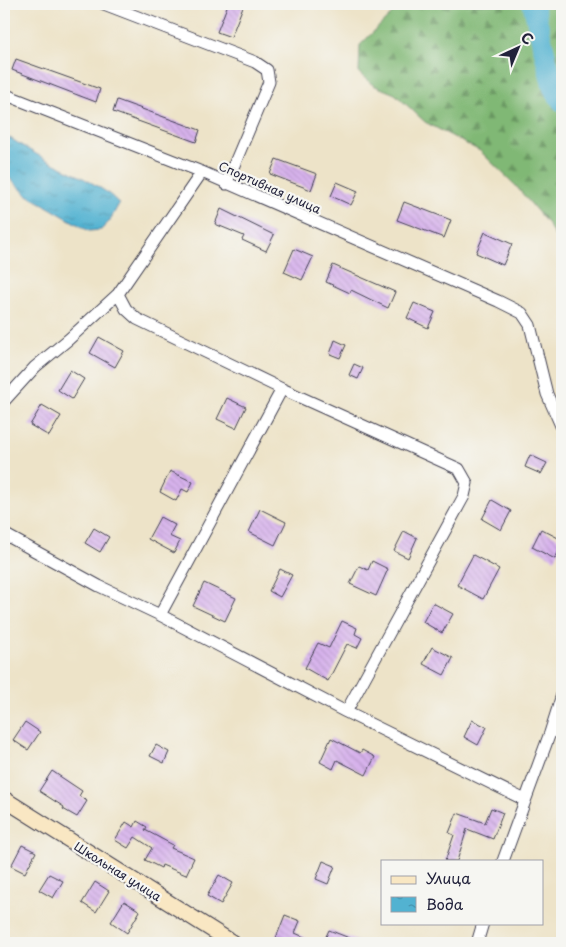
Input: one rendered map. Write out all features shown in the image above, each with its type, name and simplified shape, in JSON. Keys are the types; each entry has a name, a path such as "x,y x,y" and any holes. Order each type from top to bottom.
{"street":[{"path":"104,4 255,62 267,70 269,82 226,184"},
{"name":"Спортивная улица","path":"4,94 202,172 498,300 522,313 530,325 547,394 562,428"},
{"path":"4,401 35,367 118,294 202,172"},
{"path":"118,294 126,309 137,319 459,469 467,483 464,496 346,712"},
{"path":"160,615 282,388"},
{"path":"4,534 100,586 160,615 346,712 525,800"},
{"path":"503,860 562,695"},
{"name":"Школьная улица","path":"4,799 233,943"},
{"path":"478,943 483,924"}],"green space":[{"path":"402,4 562,4 562,249 548,224 516,186 480,151 425,122 395,94 373,85 359,73 360,45"}],"water":[{"path":"10,138 105,191 119,204 109,222 101,230 89,231 26,194 4,173 4,141"}],"building":[{"path":"228,4 244,4 231,37 217,32"},
{"path":"16,59 100,89 96,102 12,70"},
{"path":"117,100 200,130 196,142 113,112"},
{"path":"276,159 317,174 311,190 270,174"},
{"path":"337,182 358,191 351,205 331,196"},
{"path":"404,202 451,220 444,238 397,220"},
{"path":"221,209 274,235 266,251 242,240 244,236 215,224"},
{"path":"485,232 512,244 503,265 476,253"},
{"path":"294,249 313,257 302,280 284,272"},
{"path":"333,265 395,292 388,308 351,290 350,293 326,282"},
{"path":"414,303 435,312 428,328 407,318"},
{"path":"99,337 124,351 115,367 90,353"},
{"path":"335,340 346,345 340,358 330,354"},
{"path":"354,364 363,368 358,379 349,375"},
{"path":"70,370 84,379 72,399 58,390"},
{"path":"227,398 246,407 236,428 217,419"},
{"path":"42,405 61,416 49,436 30,425"},
{"path":"530,455 547,463 541,474 525,467"},
{"path":"170,471 193,482 188,492 182,489 176,501 160,492"},
{"path":"492,500 511,511 501,530 482,519"},
{"path":"260,509 286,522 275,545 249,532"},
{"path":"160,517 175,525 169,536 180,541 174,553 148,539"},
{"path":"94,528 109,537 100,552 85,543"},
{"path":"541,529 562,540 555,559 532,547"},
{"path":"404,531 417,538 408,558 394,551"},
{"path":"473,555 499,569 483,599 457,585"},
{"path":"372,561 388,569 376,596 350,584 359,566 368,570"},
{"path":"280,569 292,575 280,597 269,591"},
{"path":"204,583 236,598 225,621 193,606"},
{"path":"433,603 453,614 442,633 423,622"},
{"path":"342,621 357,628 355,634 362,638 357,648 347,644 328,681 305,668 318,643 329,648"},
{"path":"432,647 453,658 444,675 423,664"},
{"path":"472,720 487,727 478,745 464,737"},
{"path":"25,722 40,732 28,750 13,740"},
{"path":"331,738 360,753 362,750 375,757 366,775 337,760 333,769 320,762"},
{"path":"156,745 169,752 164,763 150,756"},
{"path":"52,771 82,791 79,796 87,801 77,817 39,791"},
{"path":"491,808 503,813 493,839 467,829 457,860 445,860 454,835 449,833 457,813 485,823"},
{"path":"137,821 147,827 145,830 173,845 171,848 194,858 186,875 162,865 161,868 145,860 152,848 135,837 128,848 115,840 126,822 134,827"},
{"path":"22,845 36,852 25,873 11,866"},
{"path":"323,861 335,866 328,884 316,879"},
{"path":"49,874 63,881 53,898 39,890"},
{"path":"219,875 233,883 221,904 207,896"},
{"path":"95,882 109,891 96,912 82,903"},
{"path":"124,901 140,911 127,933 111,922"},
{"path":"285,915 300,921 295,933 318,943 290,943 276,938"},
{"path":"329,930 362,943 323,943"}],"waterway":[{"path":"533,4 553,87 562,101"}]}
